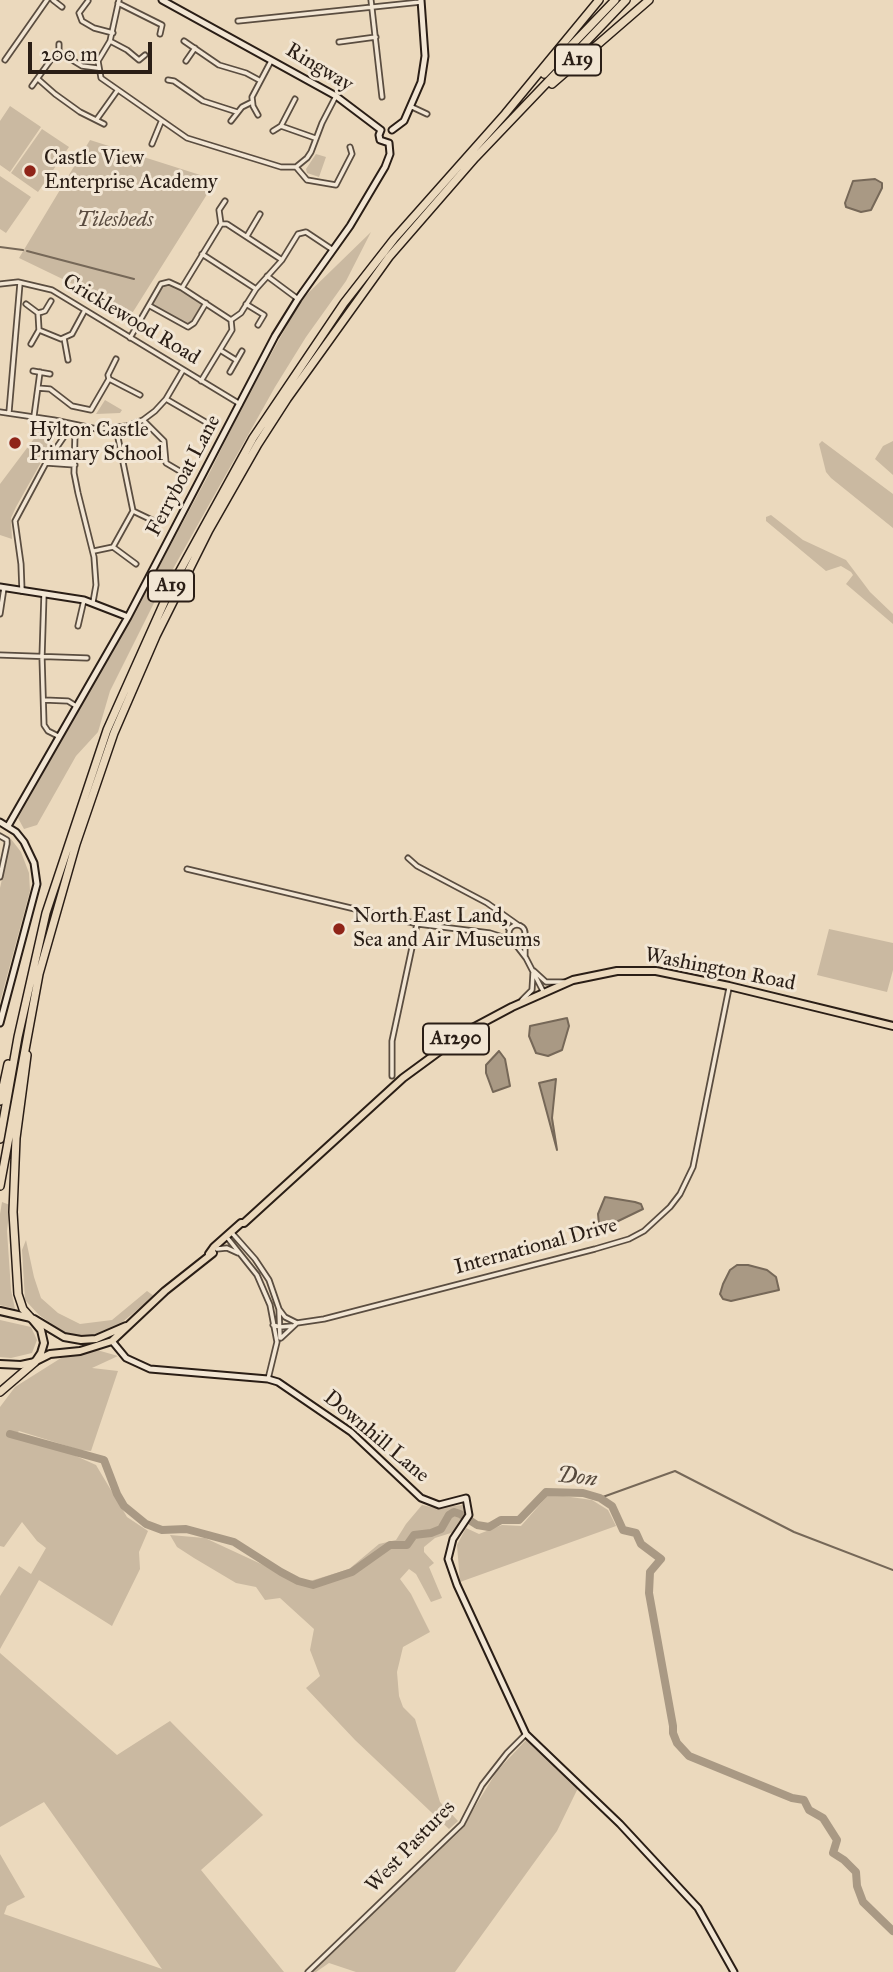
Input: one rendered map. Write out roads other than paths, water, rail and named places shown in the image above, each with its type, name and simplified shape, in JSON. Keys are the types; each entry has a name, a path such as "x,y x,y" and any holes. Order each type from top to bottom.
{"highway":[{"name":"A19","path":"0,1186 39,974 76,844 114,733 161,625 209,530 258,444 352,306 507,118 615,0"},
{"name":"A19","path":"0,1139 46,912 107,730 165,598 203,525 253,438 344,303 426,202 626,0"},
{"name":"A19","path":"507,118 649,0"},
{"path":"507,118 597,2"},
{"path":"31,1318 23,1309 18,1294 13,1212 16,1138 39,974"},
{"path":"0,1101 26,1001"},
{"path":"0,1392 35,1361"}],"main road":[{"name":"Washington Road","path":"128,1325 243,1227 244,1223 402,1078 467,1031 573,980 600,973 656,971 893,1026"},
{"name":"Washington Road","path":"209,1254 230,1236"},
{"name":"A1290","path":"0,1311 31,1318 64,1337 81,1340 103,1336 128,1325"},
{"path":"31,1318 41,1330 44,1339 43,1350 35,1361"},
{"name":"A1290","path":"0,1364 21,1365 50,1354 80,1351 111,1341 128,1325"}],"street":[{"path":"5,60 47,0"},
{"path":"53,0 62,7"},
{"name":"Ringway","path":"162,0 336,96 381,130"},
{"path":"371,0 382,97"},
{"path":"79,16 88,1"},
{"path":"160,34 162,25 119,1 113,33 100,56 97,68 104,82 187,138 281,167 296,167 307,158 336,96"},
{"path":"238,21 421,1 425,56 421,82 404,121 392,130"},
{"path":"73,17 79,16"},
{"path":"79,16 87,25 113,33"},
{"path":"339,42 376,37"},
{"path":"110,41 139,60 145,55"},
{"path":"184,41 219,65 259,80"},
{"path":"59,44 59,53"},
{"path":"186,61 195,48"},
{"path":"59,53 82,66 97,68"},
{"path":"32,86 51,57 59,53"},
{"path":"258,115 252,102 253,91 272,59"},
{"path":"176,75 171,80 203,101 237,112"},
{"path":"38,79 72,106 104,124"},
{"path":"97,119 117,91"},
{"path":"273,131 281,126 295,99"},
{"path":"231,121 237,112 252,102"},
{"path":"293,106 299,108"},
{"path":"412,107 427,114"},
{"path":"152,144 161,122"},
{"path":"281,126 315,138"},
{"path":"381,130 392,130 394,138 389,143 380,140 381,130"},
{"name":"Ferryboat Lane","path":"8,826 128,617 275,336 360,211 385,167 390,154 389,143"},
{"path":"336,185 352,154 350,148"},
{"path":"352,154 358,153"},
{"path":"296,167 307,180 336,185 340,190"},
{"path":"182,288 221,224 219,210 225,201"},
{"path":"247,236 260,214"},
{"path":"221,224 227,224 282,260"},
{"path":"231,320 237,318 256,289 302,232 333,250"},
{"path":"202,253 256,289"},
{"path":"267,276 298,299"},
{"path":"9,412 20,282"},
{"name":"Cricklewood Road","path":"0,284 20,282 52,290 240,404"},
{"path":"130,338 161,284 169,282 231,320"},
{"path":"37,313 45,311 51,301"},
{"path":"149,306 188,327 194,323 206,303"},
{"path":"26,304 37,313 39,330 31,344"},
{"path":"246,304 264,315 258,325"},
{"path":"39,330 44,334 64,338 72,334 85,310"},
{"path":"201,381 232,330 231,320"},
{"path":"64,338 68,360"},
{"path":"220,350 237,360"},
{"path":"230,372 242,351"},
{"path":"38,388 50,389 72,406 91,410 117,359"},
{"path":"0,412 97,429 116,428 143,420 166,400 183,370"},
{"path":"33,371 50,374"},
{"path":"34,416 40,372"},
{"path":"109,379 140,396"},
{"path":"166,400 209,424"},
{"path":"143,420 164,441 166,463 183,473"},
{"path":"22,591 15,521 46,463 72,425"},
{"path":"93,552 113,547 132,510 116,428"},
{"path":"75,434 78,493 96,573 93,602"},
{"path":"46,463 75,465"},
{"path":"132,510 156,522"},
{"path":"113,547 136,564"},
{"path":"0,614 2,588 93,602 128,617"},
{"path":"44,594 44,725 48,731 58,736"},
{"path":"78,626 84,600"},
{"path":"0,655 87,659"},
{"path":"44,700 68,701 76,706"},
{"path":"0,822 16,832 29,851 37,884 0,1023"},
{"path":"0,836 7,840 7,844 0,877"},
{"path":"408,858 417,866 487,902 525,930 526,958"},
{"path":"187,869 417,924 501,935 512,940 521,941 525,937"},
{"path":"497,910 544,993"},
{"path":"393,1076 392,1041 417,924"},
{"path":"501,935 518,925"},
{"path":"531,969 548,983 573,980"},
{"path":"517,1005 531,992 531,969"},
{"name":"International Drive","path":"273,1325 324,1319 595,1249 629,1239 644,1231 670,1208 693,1167 729,986"},
{"path":"230,1236 262,1283 279,1340"},
{"path":"230,1236 265,1273 279,1310 279,1340 268,1379"},
{"path":"217,1249 229,1249 240,1254"},
{"path":"279,1310 294,1323 279,1340"},
{"name":"Downhill Lane","path":"111,1341 131,1360 150,1369 278,1382 351,1432 421,1498 439,1505 466,1498 470,1510 453,1539 448,1559 457,1585 526,1734"},
{"path":"526,1734 620,1824 698,1908 734,1972"},
{"name":"West Pastures","path":"308,1972 462,1824 482,1785 526,1734"}],"waterway":[{"path":"0,247 23,250"},
{"path":"27,251 134,279"},
{"name":"Don","path":"10,1434 104,1460 124,1506 146,1524 162,1530 186,1529 234,1542 281,1572 313,1585 352,1572 390,1545 407,1545 414,1535 441,1529 449,1515 454,1512 477,1525 489,1527 501,1520 519,1520 546,1492 583,1493 600,1498 612,1506 623,1530 636,1533 641,1544 661,1559 650,1572 649,1593 677,1743 689,1756 792,1798 804,1800 809,1810 823,1818 837,1840 833,1853 856,1872 857,1886 863,1902 893,1931"},
{"path":"600,1498 675,1471 794,1532 893,1570"}],"place":[{"name":"Castle View Enterprise Academy","path":"30,171"},
{"name":"Hylton Castle Primary School","path":"15,443"},
{"name":"North East Land, Sea and Air Museums","path":"339,929"}],"park label":[{"name":"Tilesheds","path":"115,221"}]}
